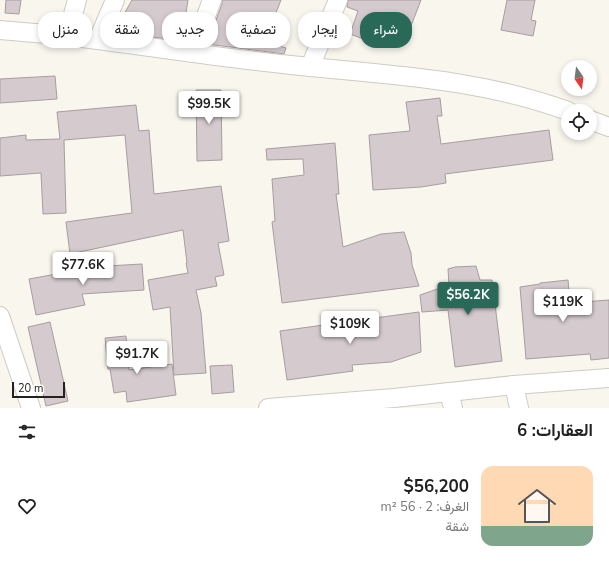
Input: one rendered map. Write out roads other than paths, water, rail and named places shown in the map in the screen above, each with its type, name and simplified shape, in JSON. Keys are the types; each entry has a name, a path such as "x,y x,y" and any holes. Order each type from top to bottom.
{"street":[{"path":"74,12 77,0"},
{"path":"98,40 115,0"},
{"path":"192,53 212,0"},
{"path":"310,67 338,0"},
{"path":"0,30 38,33"},
{"path":"92,39 310,67 410,76 461,83 508,93 561,109"},
{"path":"597,123 609,127"},
{"path":"0,316 31,408"},
{"path":"268,408 451,400 514,385 609,378"},
{"path":"514,385 520,408"}]}
